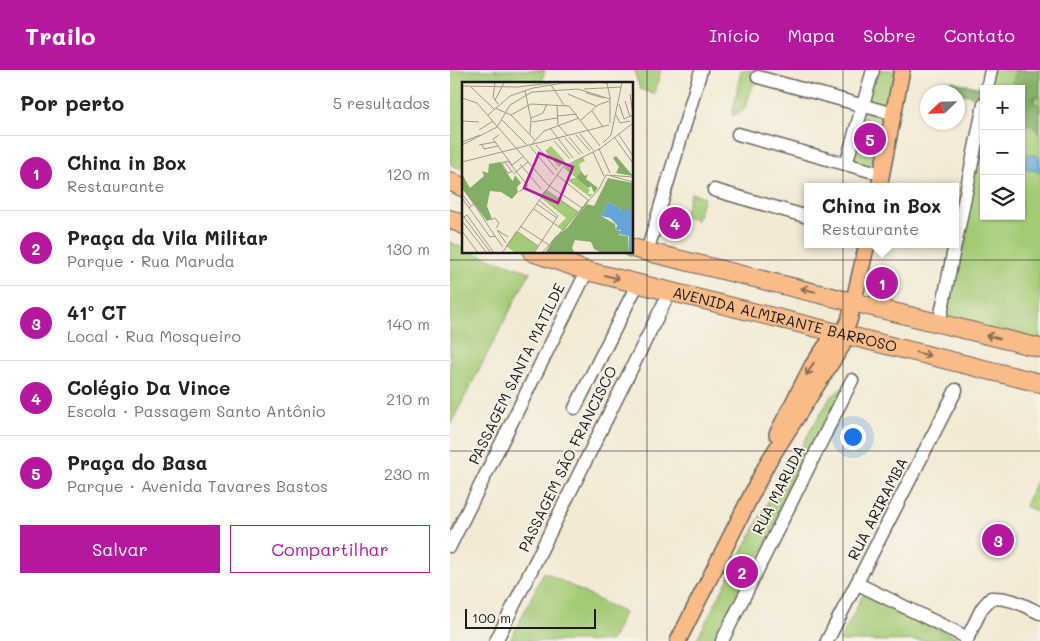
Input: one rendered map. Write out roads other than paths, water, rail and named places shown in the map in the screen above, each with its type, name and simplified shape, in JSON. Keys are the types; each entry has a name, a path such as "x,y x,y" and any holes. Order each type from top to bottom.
{"highway":[{"path":"450,181 462,187"},
{"path":"450,218 462,224"},
{"path":"640,250 1040,348"},
{"name":"AVENIDA ALMIRANTE BARROSO","path":"538,254 587,271 1040,383"}],"main road":[{"path":"880,181 902,70"},
{"path":"678,641 768,462 842,346 842,333 850,318 855,302 867,248"}],"street":[{"path":"640,250 701,70"},
{"path":"846,164 873,70"},
{"path":"988,85 991,70"},
{"path":"758,77 894,114"},
{"path":"959,225 980,123"},
{"path":"738,134 846,164 880,181"},
{"path":"714,190 804,216"},
{"path":"939,324 954,248"},
{"name":"PASSAGEM SANTA MATILDE","path":"450,546 587,271"},
{"path":"576,408 638,284"},
{"name":"PASSAGEM SÃO FRANCISCO","path":"496,641 670,291"},
{"name":"RUA MARUDA","path":"722,641 852,380"},
{"name":"RUA ARIRAMBA","path":"827,641 858,584 956,390"},
{"path":"858,584 967,639 982,608 991,598 1015,600 1040,613"}],"water":[{"path":"1028,154 1037,156 1040,159 1040,172 1025,168"}],"place":[{"name":"Praça do Basa","path":"870,139"},
{"name":"Colégio Da Vince","path":"675,223"},
{"name":"China in Box","path":"882,283"},
{"name":"41º CT","path":"998,540"},
{"name":"Praça da Vila Militar","path":"742,572"}]}
